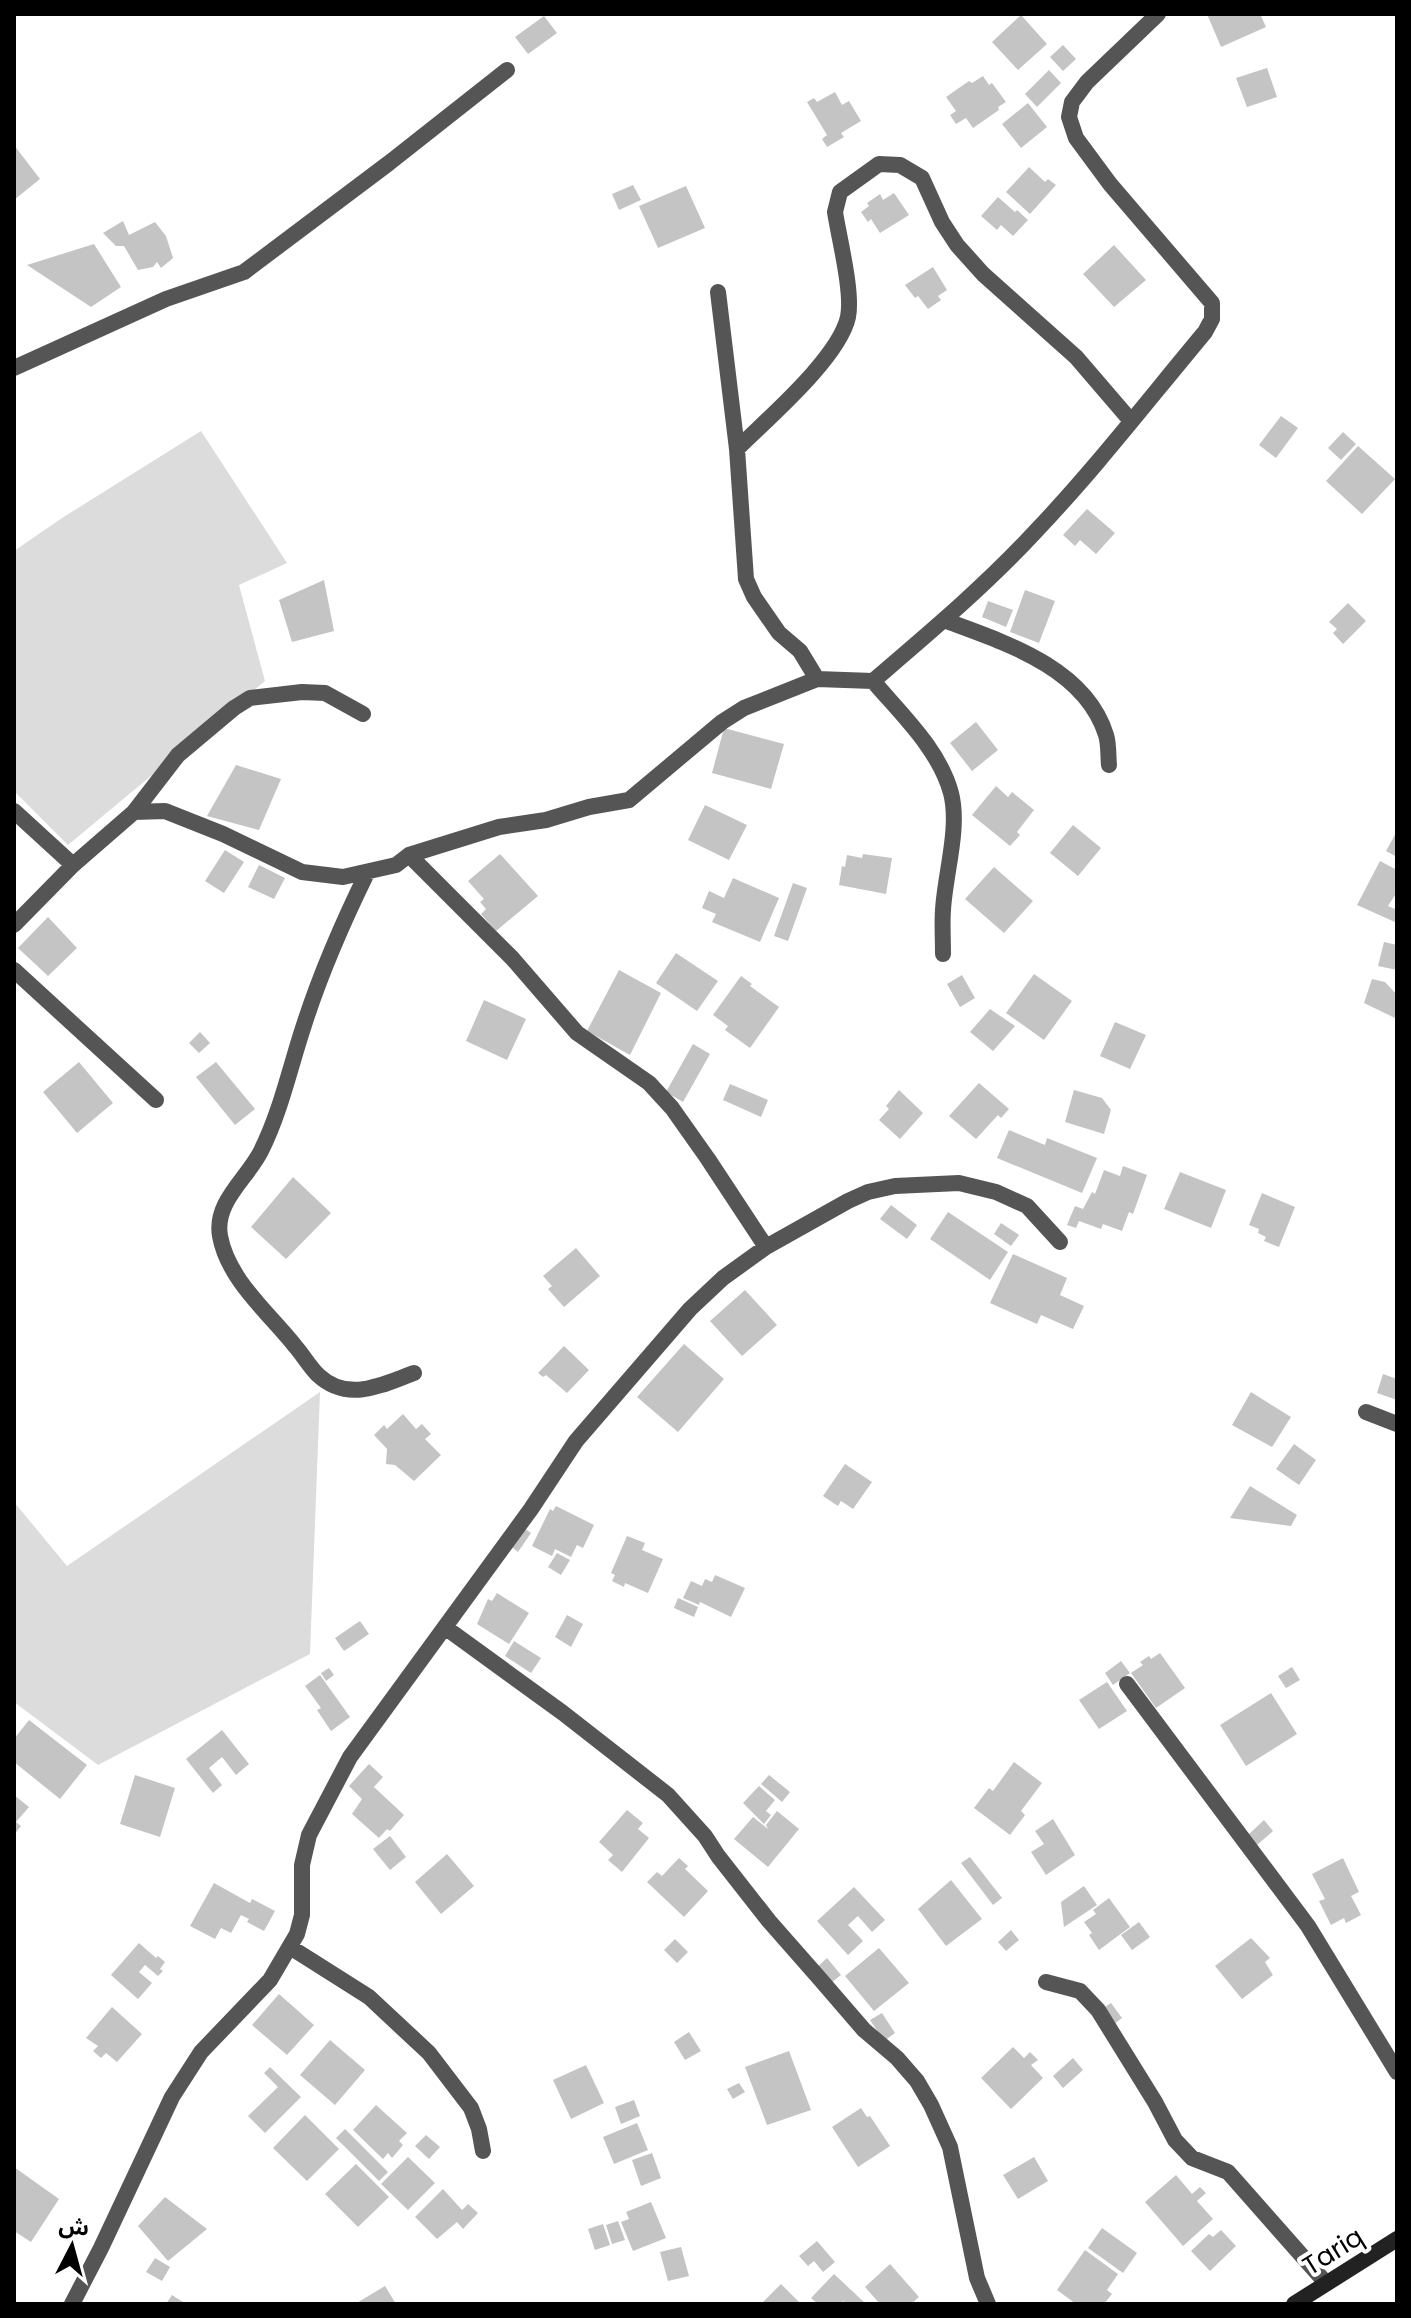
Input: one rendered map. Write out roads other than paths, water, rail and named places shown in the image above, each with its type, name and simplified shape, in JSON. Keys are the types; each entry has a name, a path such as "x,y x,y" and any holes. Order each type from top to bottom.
{"main road":[{"name":"Tariq","path":"1294,2304 1397,2239"}],"street":[{"path":"134,812 165,811 195,821 302,872 343,877 367,873 396,865 409,855 499,827 546,820 589,807 629,800 722,722 776,694 817,679 873,681 944,620 1034,534 1205,332 1213,311 1212,303 1110,184 1076,138 1069,117 1072,102 1087,82 1158,14"},
{"path":"14,368 166,299 244,272 507,70"},
{"path":"737,449 831,351 841,334 848,316 848,293 835,212 837,202 840,192 879,164 900,165 922,178 942,222 957,245 983,274 1076,357 1131,421"},
{"path":"718,292 737,449 746,579 754,597 779,633 800,651 817,679"},
{"path":"944,620 991,638 1057,670 1094,709 1106,736 1109,765"},
{"path":"873,681 926,745 939,764 951,794 952,844 943,909 943,954"},
{"path":"14,925 73,865 134,812 178,755 250,698 302,692 325,693 363,714"},
{"path":"14,811 73,865"},
{"path":"409,855 512,958 577,1033 649,1083 672,1108 766,1247"},
{"path":"367,873 316,989 275,1122 259,1156 219,1218 220,1237 230,1265 318,1375 343,1391 374,1387 414,1373"},
{"path":"14,970 156,1100"},
{"path":"72,2304 172,2097 201,2052 270,1980 290,1947 301,1924 302,1865 309,1835 350,1757 446,1628 576,1441 690,1309 723,1278 766,1247 818,1216 868,1192 929,1183 959,1183 996,1192 1027,1206 1060,1242"},
{"path":"1366,1412 1397,1424"},
{"path":"446,1628 563,1713 668,1795 705,1836 769,1921 828,1990 917,2081 950,2147 977,2278 988,2304"},
{"path":"1127,1684 1308,1926 1397,2072"},
{"path":"290,1947 369,1997 429,2053 471,2108 483,2151"},
{"path":"1046,1982 1080,1991 1098,2010 1175,2140 1192,2158 1228,2172 1326,2283"}]}
